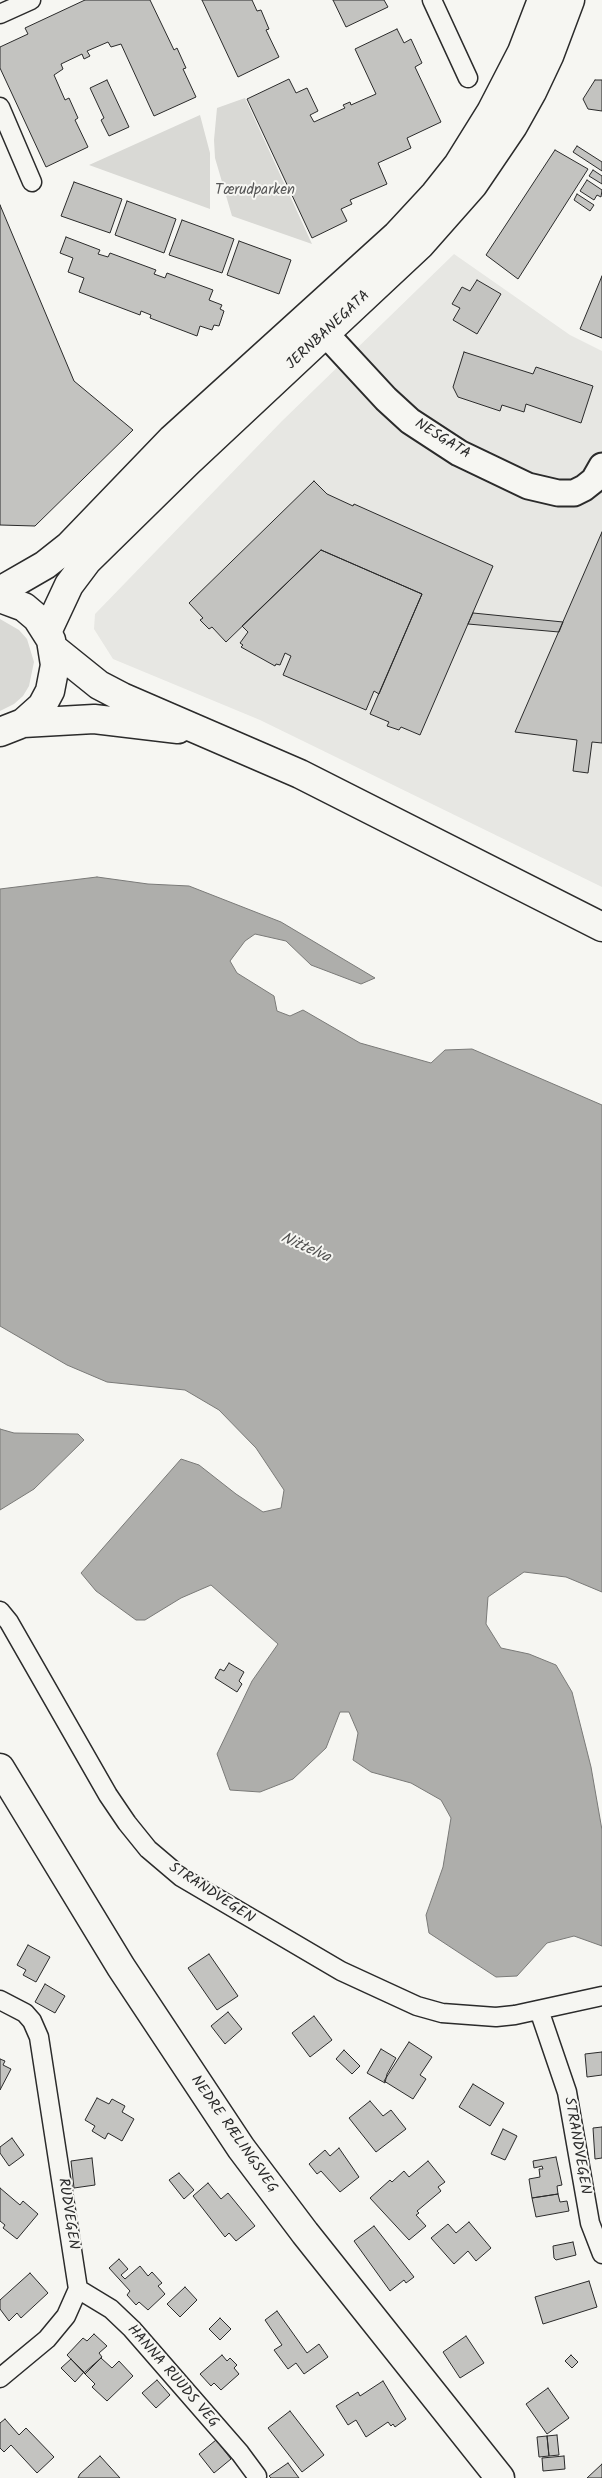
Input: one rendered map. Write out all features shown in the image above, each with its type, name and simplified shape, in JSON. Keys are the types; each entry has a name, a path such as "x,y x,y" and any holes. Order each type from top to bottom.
{"main road":[{"name":"JERNBANEGATA","path":"0,591 45,565 69,546 172,439 397,235 436,194 458,164 491,112 522,52 542,0"},
{"name":"JERNBANEGATA","path":"50,640 69,585 87,561 188,462 420,245 473,185 513,126 532,92 549,56 570,0"},
{"path":"0,598 9,600 31,612 50,640 99,685 194,730 242,748 300,774 602,927"},
{"path":"11,727 42,706 50,691 55,674 50,640"},
{"path":"11,727 94,719 122,721 156,728 194,730"},
{"name":"NEDRE RÆLINGSVEG","path":"0,1768 121,1967 241,2148 362,2307 500,2478"}],"street":[{"path":"0,14 31,0"},
{"path":"432,0 468,78"},
{"path":"0,107 32,182"},
{"name":"NESGATA","path":"308,315 386,399 410,421 459,453 542,491 574,493 594,480 602,466"},
{"name":"STRANDVEGEN","path":"0,1611 9,1622 117,1808 148,1848 181,1877 341,1971 417,2006 442,2013 470,2016 506,2016 602,1996"},
{"name":"RUDVEGEN","path":"0,2000 25,2013 32,2021 42,2050 78,2289"},
{"name":"STRANDVEGEN","path":"539,2010 567,2092 590,2224 602,2254"},
{"path":"0,2378 47,2339 66,2316 78,2289"},
{"name":"HANNA RUUDS VEG","path":"78,2289 111,2309 132,2329 240,2453 257,2476"}],"shaded area":[{"path":"454,254 570,335 602,351 602,887 260,720 113,659 94,629 95,614 282,421"}],"green space":[{"name":"Tærudparken","path":"245,98 312,244 232,216 215,158 214,140 217,108"},
{"name":"Tærudparken","path":"200,115 210,153 210,209 89,165"},
{"path":"0,619 19,630 27,639 34,662 29,686 23,696 14,704 0,711"}],"water":[{"name":"Nittelva","path":"97,877 148,884 189,886 281,922 375,978 361,984 311,965 286,941 255,934 245,941 230,961 237,973 274,996 277,1011 290,1016 303,1010 360,1043 431,1063 445,1050 472,1049 602,1105 602,1592 566,1577 524,1572 488,1597 486,1624 501,1648 529,1654 556,1665 572,1692 591,1767 602,1830 602,1946 574,1936 547,1943 517,1976 496,1977 429,1933 426,1915 443,1867 451,1818 441,1800 411,1783 371,1772 353,1760 358,1733 349,1712 340,1712 326,1748 293,1779 260,1792 230,1790 217,1754 252,1681 278,1644 211,1585 181,1598 145,1620 136,1620 96,1591 81,1573 181,1459 199,1465 263,1512 281,1508 284,1490 256,1448 219,1410 185,1390 107,1382 67,1365 0,1326 0,889"},
{"path":"0,1429 14,1433 78,1434 84,1440 34,1489 0,1510"}],"building":[{"path":"85,0 150,0 174,50 177,48 186,68 183,69 196,97 154,116 121,44 111,47 108,42 87,51 90,56 84,59 82,54 61,64 63,69 54,75 65,100 69,98 78,118 75,120 88,147 46,167 0,68 0,47 28,34 25,28"},
{"path":"202,0 252,0 257,11 261,10 269,29 266,30 279,57 238,77"},
{"path":"333,0 384,0 388,7 346,27"},
{"path":"397,29 404,43 411,39 422,63 415,67 441,122 407,138 411,148 378,163 387,184 350,200 352,204 341,209 347,221 312,238 247,99 289,79 296,93 307,88 318,111 310,115 314,122 345,108 343,105 350,102 351,105 376,94 355,49"},
{"path":"107,80 129,127 109,136 101,120 104,118 90,88"},
{"path":"595,80 602,80 602,111 588,109 583,99"},
{"path":"577,146 602,162 602,171 573,152"},
{"path":"555,150 588,169 518,279 486,255"},
{"path":"593,170 602,176 602,184 589,176"},
{"path":"587,180 602,190 601,197 597,195 594,200 580,191"},
{"path":"74,182 122,199 110,233 61,216"},
{"path":"577,194 594,205 590,211 574,200"},
{"path":"127,201 176,219 164,253 115,235"},
{"path":"0,205 74,381 133,430 35,526 0,525"},
{"path":"182,220 234,239 222,273 169,255"},
{"path":"66,237 100,250 98,254 108,257 110,253 156,270 154,274 165,278 167,273 213,290 209,300 222,305 220,309 224,311 219,326 214,325 212,330 200,326 197,336 150,318 151,315 141,311 140,315 79,292 84,278 68,272 73,258 60,253"},
{"path":"239,241 291,260 279,294 227,275"},
{"path":"602,276 602,338 580,329"},
{"path":"477,280 501,294 477,334 453,320 460,308 452,304 462,287 470,291"},
{"path":"464,352 533,374 536,367 593,386 581,423 526,404 524,412 502,405 500,411 458,397 453,387"},
{"path":"314,481 327,494 353,506 354,504 493,566 420,735 401,727 399,730 387,726 389,722 370,714 422,594 321,550 226,642 212,627 209,629 200,620 203,618 189,603"},
{"path":"602,532 602,743 592,742 588,773 573,771 577,740 515,732"},
{"path":"321,550 422,594 379,694 374,691 366,710 283,675 291,656 285,653 280,665 276,664 275,666 241,647 243,645 240,643 248,632 242,626"},
{"path":"473,613 563,622 559,632 468,624"},
{"path":"229,1663 244,1672 239,1681 242,1684 237,1692 215,1678 220,1669 224,1671"},
{"path":"28,1945 50,1957 36,1982 23,1975 26,1970 17,1965"},
{"path":"209,1954 238,1996 217,2010 188,1968"},
{"path":"45,1984 65,1996 55,2013 35,2002"},
{"path":"228,2012 242,2029 225,2044 211,2026"},
{"path":"314,2016 332,2040 310,2057 292,2033"},
{"path":"409,2042 432,2057 420,2075 426,2079 413,2099 384,2081"},
{"path":"381,2049 396,2058 387,2074 385,2083 367,2073"},
{"path":"344,2050 360,2066 352,2074 336,2059"},
{"path":"602,2052 602,2075 587,2077 585,2054"},
{"path":"0,2059 5,2061 3,2065 11,2069 0,2090"},
{"path":"473,2084 504,2103 490,2126 459,2107"},
{"path":"97,2098 109,2104 112,2099 125,2106 122,2112 134,2119 122,2141 108,2133 105,2139 92,2131 95,2126 85,2120"},
{"path":"370,2101 383,2116 391,2110 406,2129 376,2152 349,2118"},
{"path":"602,2127 602,2158 595,2159 593,2128"},
{"path":"503,2129 517,2136 505,2160 491,2154"},
{"path":"12,2138 24,2155 9,2166 0,2153 0,2147"},
{"path":"339,2148 359,2177 340,2192 321,2171 317,2174 309,2164 325,2150 330,2156"},
{"path":"556,2157 562,2185 557,2186 558,2194 532,2198 529,2179 540,2177 539,2169 543,2169 542,2166 534,2168 533,2161"},
{"path":"92,2158 95,2185 74,2188 71,2161"},
{"path":"428,2161 445,2182 438,2187 441,2191 417,2211 419,2213 416,2215 426,2226 409,2240 370,2198 390,2180 392,2182 404,2171 409,2177"},
{"path":"179,2173 194,2190 184,2199 169,2180"},
{"path":"208,2183 221,2199 228,2193 255,2226 236,2241 229,2233 225,2237 193,2196"},
{"path":"0,2188 20,2205 23,2201 38,2214 17,2239 3,2228 5,2225 0,2221"},
{"path":"558,2194 560,2202 567,2201 569,2211 536,2217 532,2198"},
{"path":"469,2222 491,2248 476,2261 468,2251 454,2264 431,2238 448,2224 456,2233"},
{"path":"374,2226 414,2277 406,2283 404,2280 390,2291 354,2241"},
{"path":"573,2242 576,2255 556,2260 554,2258 553,2246"},
{"path":"119,2259 128,2269 121,2275 125,2279 140,2266 148,2276 152,2272 162,2283 158,2286 165,2294 148,2310 139,2302 136,2305 127,2295 130,2291 109,2268"},
{"path":"30,2273 48,2293 21,2318 17,2313 9,2321 0,2309 0,2300"},
{"path":"589,2281 597,2307 543,2324 535,2297"},
{"path":"185,2287 197,2300 180,2317 167,2304"},
{"path":"277,2311 307,2353 319,2344 328,2357 304,2374 296,2363 288,2369 274,2350 282,2345 265,2320"},
{"path":"220,2318 231,2329 220,2340 209,2329"},
{"path":"94,2334 107,2346 99,2353 102,2357 85,2374 67,2355 83,2338 87,2341"},
{"path":"466,2336 484,2363 460,2378 443,2352"},
{"path":"222,2355 227,2361 230,2358 237,2365 234,2368 239,2374 221,2390 214,2383 211,2386 200,2374"},
{"path":"571,2355 578,2362 572,2368 565,2361"},
{"path":"101,2358 112,2368 119,2361 133,2376 107,2401 92,2387 95,2384 84,2373"},
{"path":"71,2359 84,2372 75,2382 61,2368"},
{"path":"157,2380 170,2395 156,2408 142,2393"},
{"path":"383,2381 406,2419 395,2427 393,2424 391,2426 388,2422 366,2437 356,2420 348,2425 336,2406 358,2392 360,2396"},
{"path":"548,2388 569,2418 547,2434 526,2404"},
{"path":"290,2411 324,2455 302,2472 268,2428"},
{"path":"5,2419 19,2435 26,2428 54,2457 37,2473 11,2445 4,2452 0,2448 0,2423"},
{"path":"557,2435 559,2455 549,2456 547,2436"},
{"path":"547,2436 549,2456 539,2457 537,2437"},
{"path":"216,2440 231,2459 214,2473 199,2454"},
{"path":"100,2456 120,2478 78,2478 80,2474"},
{"path":"564,2456 565,2469 543,2471 542,2458"},
{"path":"288,2463 299,2478 271,2478 269,2476"},
{"path":"602,2464 602,2478 587,2478"}]}
